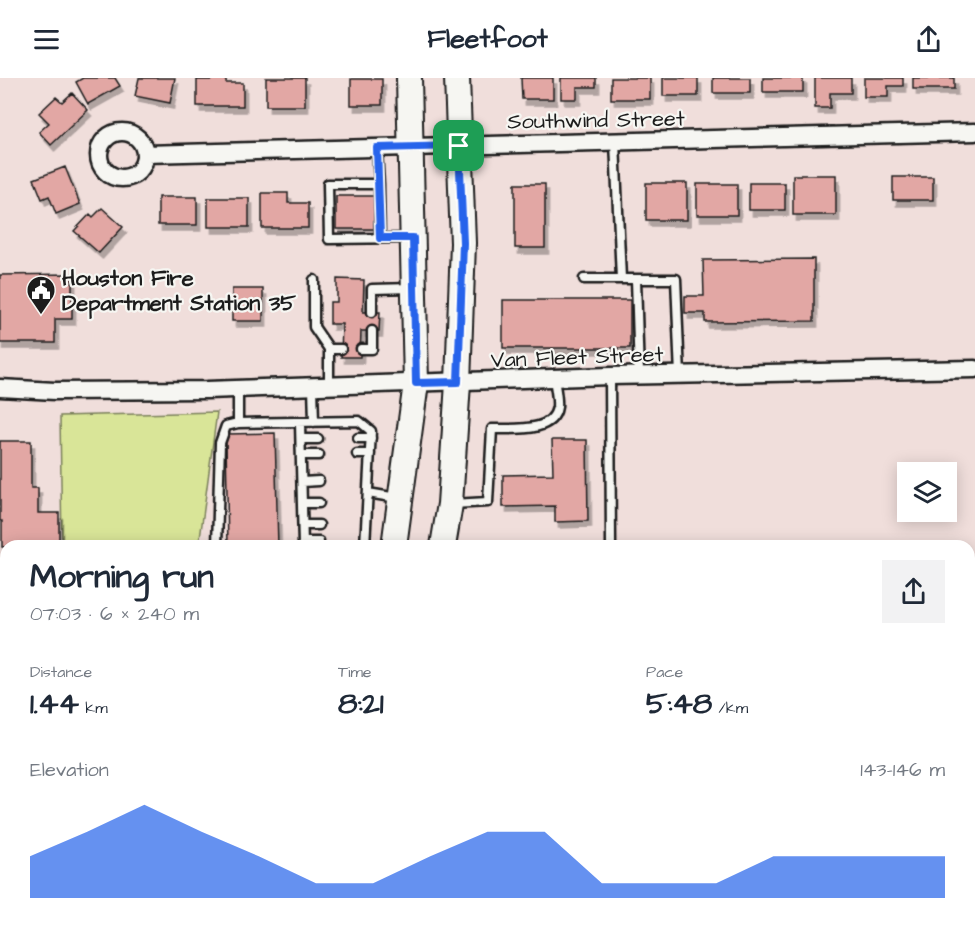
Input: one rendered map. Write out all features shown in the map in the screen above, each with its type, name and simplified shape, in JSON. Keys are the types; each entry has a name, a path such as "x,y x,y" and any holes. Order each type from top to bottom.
{"main road":[{"path":"395,540 416,383 409,78"},
{"path":"444,540 450,504 458,382 463,243 457,78"}],"street":[{"name":"Southwind Street","path":"145,154 975,132"},
{"name":"Van Fleet Street","path":"0,388 55,391 238,389 610,376 975,369"}],"lane":[{"path":"615,141 621,279"},
{"path":"377,148 380,238"},
{"path":"379,184 328,184 329,238 413,238"},
{"path":"584,279 676,279 680,376"},
{"path":"636,279 639,377"},
{"path":"314,280 314,327 329,349 314,422"},
{"path":"372,312 372,289 414,288"},
{"path":"361,349 372,349 372,332"},
{"path":"329,349 341,349"},
{"path":"610,376 610,540"},
{"path":"450,504 488,502 492,429 539,427 552,419 556,407 554,378"},
{"path":"238,389 238,423"},
{"path":"217,540 220,443 226,426 238,423 359,421 371,431 368,497 362,524 363,540"},
{"path":"300,423 303,540"},
{"path":"357,438 371,438"},
{"path":"301,439 318,439"},
{"path":"357,454 370,454"},
{"path":"301,455 319,455"},
{"path":"357,481 369,480"},
{"path":"302,482 319,481"},
{"path":"357,502 368,497 400,499"},
{"path":"302,503 319,503"},
{"path":"303,525 319,525"}],"green space":[{"path":"217,412 200,540 62,540 60,416"}],"building":[{"path":"83,78 115,78 120,86 88,104 76,82"},
{"path":"139,78 175,78 170,103 135,96"},
{"path":"212,78 226,78 226,83 243,83 243,106 197,106 197,80 212,80"},
{"path":"266,78 305,78 305,106 266,106"},
{"path":"521,78 553,78 553,99 522,99"},
{"path":"561,78 596,78 596,87 577,87 577,99 561,99"},
{"path":"611,78 650,78 650,99 611,99"},
{"path":"663,78 698,78 698,96 663,96"},
{"path":"713,78 750,78 750,93 713,93"},
{"path":"763,78 803,78 803,92 763,92"},
{"path":"815,78 851,78 851,93 830,93 830,108 815,108"},
{"path":"864,78 903,78 903,86 888,86 888,97 864,97"},
{"path":"913,78 954,78 954,89 913,89"},
{"path":"351,79 382,79 382,105 351,105"},
{"path":"72,93 88,110 51,145 39,132 49,123 39,113 56,97 62,102"},
{"path":"65,167 80,204 56,214 49,196 42,199 34,179"},
{"path":"793,175 836,175 836,215 793,215"},
{"path":"893,177 933,177 933,200 893,200"},
{"path":"646,183 687,183 687,220 646,220"},
{"path":"749,183 785,183 785,210 749,210"},
{"path":"515,184 545,184 545,248 515,248"},
{"path":"697,184 737,184 737,215 697,215"},
{"path":"262,193 288,193 288,203 308,203 308,228 262,228"},
{"path":"336,196 374,196 374,229 336,229"},
{"path":"158,197 197,197 197,225 158,225"},
{"path":"208,198 249,198 249,227 208,227"},
{"path":"102,208 123,227 99,253 74,231 90,214 93,217"},
{"path":"814,259 814,321 705,322 705,313 685,313 685,296 704,296 703,260"},
{"path":"72,274 72,319 55,319 55,343 0,343 0,275"},
{"path":"337,279 364,280 363,312 380,312 379,331 361,331 360,357 341,357 342,324 330,324 330,302 337,302"},
{"path":"232,289 263,289 263,321 232,321"},
{"path":"503,300 630,300 630,348 503,348"},
{"path":"275,433 278,540 228,540 226,442 228,434"},
{"path":"552,440 587,440 588,521 555,522 555,506 503,507 503,475 553,474"},
{"path":"0,441 31,441 31,488 38,488 38,513 59,513 59,540 2,540 2,521 0,521"}],"place":[{"name":"Houston Fire Department Station 35","path":"41,316"}],"route":[{"path":"459,146 463,243 458,382 416,383 413,238 380,238 377,148 459,146"}]}
